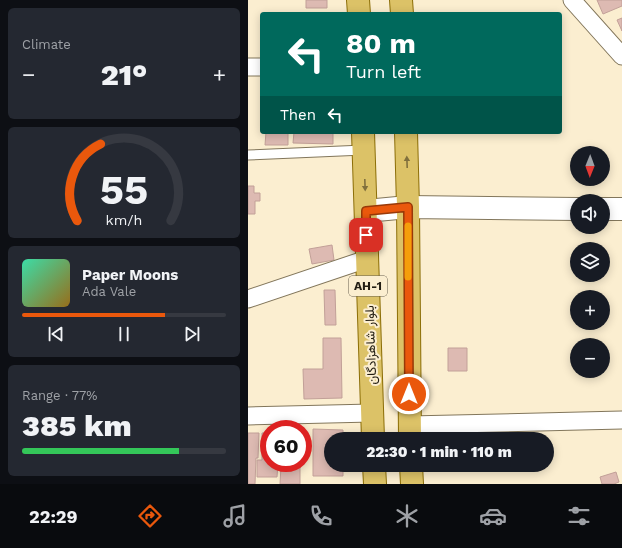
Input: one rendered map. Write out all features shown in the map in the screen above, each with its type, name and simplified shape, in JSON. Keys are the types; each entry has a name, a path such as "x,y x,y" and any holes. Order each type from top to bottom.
{"main road":[{"path":"358,0 359,12"},
{"path":"401,0 402,12"},
{"path":"406,134 408,207 409,432"},
{"name":"بلوار شاهزادگان","path":"363,141 373,432"},
{"path":"374,472 375,484"},
{"path":"411,472 412,484"}],"street":[{"path":"572,0 622,56"},
{"path":"248,67 260,67"},
{"path":"366,211 408,207 570,209"},
{"path":"610,209 622,209"},
{"path":"248,299 367,259"},
{"path":"248,416 372,413"},
{"path":"409,432 622,420"}],"lane":[{"path":"248,155 363,141"}],"building":[{"path":"306,0 327,0 327,8 306,8"},
{"path":"597,0 622,0 622,6 603,14"},
{"path":"622,18 622,31 617,20"},
{"path":"266,134 288,134 288,145 265,145"},
{"path":"294,134 333,134 333,144 293,143"},
{"path":"248,186 254,186 254,193 260,193 260,201 255,201 255,214 248,214"},
{"path":"332,245 334,260 312,264 309,249"},
{"path":"324,290 335,290 336,325 325,325"},
{"path":"323,338 341,338 342,398 304,399 303,369 323,369"},
{"path":"448,348 467,348 467,371 448,371"},
{"path":"313,429 343,430 343,432 324,432 324,472 343,472 343,476 313,476"},
{"path":"248,433 259,433 255,484 248,484"},
{"path":"257,460 260,460 260,472 277,472 277,477 257,477"},
{"path":"281,472 300,472 300,484 280,484"},
{"path":"616,472 619,482 614,484 602,484 600,477"}],"slow traffic":[{"path":"408,226 408,277"}],"route":[{"path":"366,235 366,211 408,207 409,394"}]}
